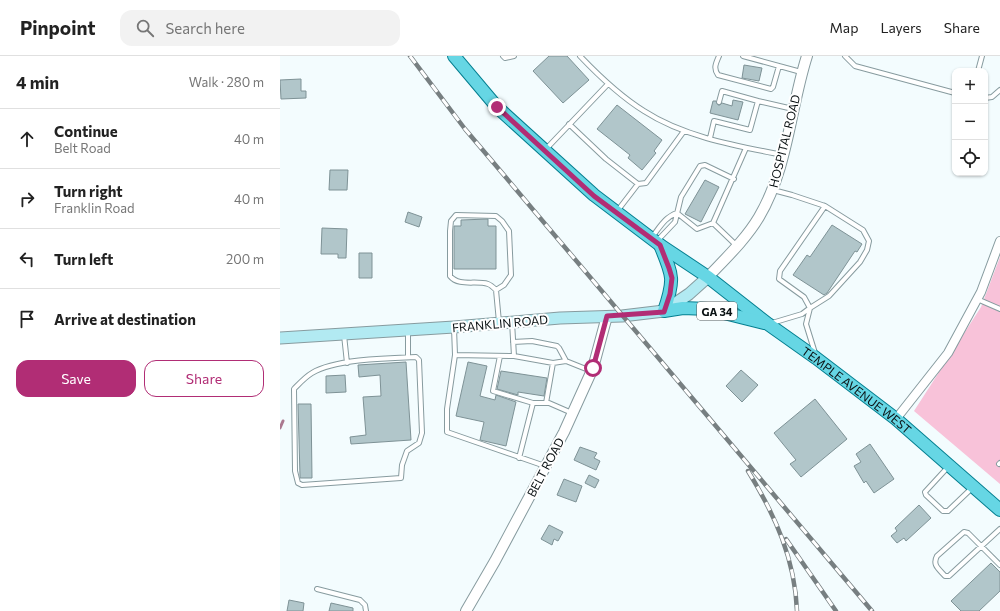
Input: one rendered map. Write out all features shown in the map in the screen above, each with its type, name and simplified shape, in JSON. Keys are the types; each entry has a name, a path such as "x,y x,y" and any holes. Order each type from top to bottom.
{"main road":[{"name":"TEMPLE AVENUE WEST","path":"454,56 497,107 594,196 656,242 708,277 768,324 896,418 1000,510"},
{"path":"656,242 669,268 672,278 670,294 664,312"},
{"name":"GA 34","path":"664,312 689,294 708,277"},
{"name":"GA 34","path":"664,312 683,308 708,309 768,324"},
{"name":"FRANKLIN ROAD","path":"280,338 664,312"}],"street":[{"name":"HOSPITAL ROAD","path":"708,277 737,246 758,219 773,190 807,56"},
{"path":"896,418 948,353 977,298 1000,241"},
{"name":"BELT ROAD","path":"466,611 495,561 572,413 591,371 607,316"}],"lane":[{"path":"503,56 504,58 513,57"},
{"path":"580,56 608,84 644,112 684,131 746,148 783,155"},
{"path":"719,56 715,65 715,69 718,74 771,89 773,87 779,66"},
{"path":"743,56 802,72"},
{"path":"845,56 855,66 952,92"},
{"path":"979,68 982,56"},
{"path":"545,150 608,84"},
{"path":"988,98 992,97 1000,90"},
{"path":"719,102 722,91 793,109"},
{"path":"714,121 750,130 758,100"},
{"path":"710,138 716,115"},
{"path":"569,124 606,159 638,184"},
{"path":"616,212 638,184 646,183 684,131"},
{"path":"677,213 696,229 713,223 734,179 746,148"},
{"path":"656,242 675,222 681,197 700,166 705,165 734,179"},
{"path":"768,324 802,314 829,296 860,262 867,250 869,241 863,230 825,206 773,190"},
{"path":"816,358 806,324 810,308 804,297 779,280 780,271 825,206"},
{"path":"656,242 666,220 670,216 677,213"},
{"path":"496,290 504,285 511,275 509,231 502,221 496,216 456,215 451,221 450,231 450,276 453,280 462,282 489,284 496,290 499,323"},
{"path":"713,223 737,246"},
{"path":"977,298 1000,309"},
{"path":"512,322 514,356"},
{"path":"454,327 455,355 447,409 447,432 545,466"},
{"path":"408,330 408,357"},
{"path":"344,334 347,363"},
{"path":"513,342 532,341 557,346 566,361"},
{"path":"455,355 514,356 553,364 566,361 591,371"},
{"path":"500,356 494,391 532,403 549,403 572,413"},
{"path":"408,357 416,357 419,360 422,433 419,443 407,452 402,465 401,478 302,485 298,483 295,471 294,389 312,373 322,369 347,363 408,357"},
{"path":"546,403 553,364"},
{"path":"519,458 532,403"},
{"path":"949,465 925,492 926,495 943,511 948,511 974,487"},
{"path":"1000,530 982,547 949,576 945,576 935,564 934,560 964,532 968,532 982,547 1000,565"},
{"path":"317,589 360,600 365,605 366,611"}],"shaded area":[{"path":"1000,257 1000,484 914,411 981,307"}],"building":[{"path":"549,56 567,56 589,80 563,103 533,71"},
{"path":"744,65 762,68 759,81 742,78"},
{"path":"301,79 301,91 306,91 306,98 281,99 280,80"},
{"path":"733,100 743,102 738,120 710,113 713,101 716,101 718,105 722,103 732,106"},
{"path":"617,105 662,140 654,151 656,153 642,170 628,158 630,155 597,129"},
{"path":"330,170 348,170 347,190 329,190"},
{"path":"705,180 719,187 701,222 685,214"},
{"path":"408,212 422,217 419,227 405,222"},
{"path":"488,219 488,226 496,226 496,269 454,269 454,226 461,226 461,220"},
{"path":"832,225 862,244 857,252 855,251 827,293 824,295 793,275 807,255 810,257"},
{"path":"322,228 347,229 346,258 338,258 338,254 321,254"},
{"path":"359,253 372,253 372,278 359,278"},
{"path":"406,362 411,440 351,444 350,437 366,435 363,397 381,396 380,375 359,377 358,365"},
{"path":"468,362 487,366 480,396 495,400 496,395 516,402 506,446 480,440 484,422 456,416"},
{"path":"741,370 758,385 742,402 726,386"},
{"path":"501,371 547,378 544,396 518,392 518,395 497,389"},
{"path":"345,375 346,392 326,393 326,376"},
{"path":"815,399 847,439 801,477 790,464 796,460 774,433"},
{"path":"298,404 311,404 312,478 300,478"},
{"path":"870,444 894,479 874,493 866,481 864,483 854,466 861,462 856,454"},
{"path":"580,447 597,453 594,458 600,461 596,470 574,460"},
{"path":"589,475 599,480 595,488 585,483"},
{"path":"564,479 582,486 576,502 557,495"},
{"path":"919,505 931,518 906,541 904,538 897,543 891,536 897,531 895,528"},
{"path":"549,525 563,532 558,541 554,539 552,545 541,539"},
{"path":"991,563 1000,572 1000,591 979,611 961,611 951,601"},
{"path":"289,600 304,603 303,611 287,611"},
{"path":"331,603 353,608 353,611 329,611"}],"waterway":[{"path":"280,428 283,421"}],"railway":[{"path":"410,56 465,129 872,611"},
{"path":"748,471 767,504 788,555 797,611"},
{"path":"786,539 836,611"}],"route":[{"path":"497,107 594,196 660,245 669,268 672,278 672,286 664,312 607,316 593,368"}]}
